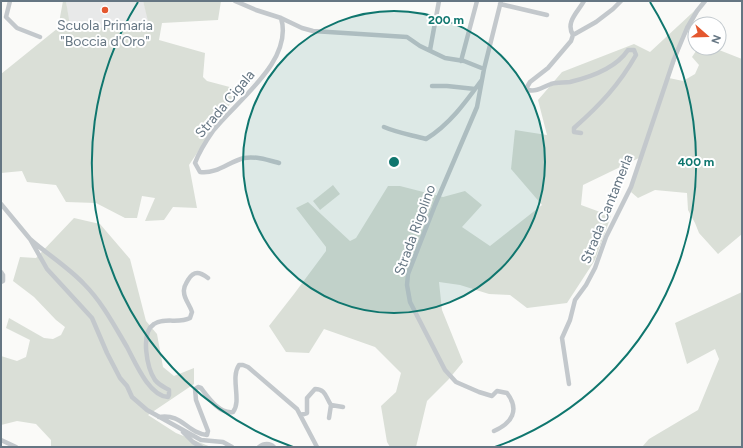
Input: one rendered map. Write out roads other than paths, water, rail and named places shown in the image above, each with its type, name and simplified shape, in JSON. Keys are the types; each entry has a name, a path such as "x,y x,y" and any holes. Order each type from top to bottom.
{"street":[{"path":"10,1 6,17 17,28 40,37"},
{"path":"235,1 313,31 407,37 420,46 446,58 461,61 484,69"},
{"path":"430,50 439,1"},
{"path":"461,61 477,1"},
{"path":"574,35 570,30 570,23 584,1"},
{"path":"581,133 574,132 574,128 611,93 636,54 634,50 628,50 623,58 616,64 591,75 569,82 552,84 534,91 528,90 527,86 548,68 571,41 574,35 614,9 621,1"},
{"name":"Strada Cantamerla","path":"569,384 562,338 570,320 575,300 589,279 606,237 630,187 674,58 697,11 705,1"},
{"path":"500,3 547,15"},
{"name":"Strada Rigolino","path":"494,431 503,427 511,419 514,408 512,400 507,393 497,391 492,396 456,382 445,370 410,302 407,285 408,274 435,205 451,165 472,122 477,107 484,69 500,3"},
{"name":"Strada Cigala","path":"279,163 257,158 244,158 209,173 200,172 195,163 199,152 213,131 274,62 283,39 284,26 281,18"},
{"path":"384,127 395,132 405,133 426,139 434,134 456,113 482,79"},
{"path":"432,86 475,89"},
{"path":"1,204 30,239 47,269 92,318 107,353 132,397 147,410 202,440 223,442 232,447"},
{"path":"30,239 84,283 92,292 106,312 146,381 154,392 164,397 168,397 170,390 157,382 152,375 146,350 148,331 152,325 157,322 190,318 192,312 184,293 185,284 193,273 196,272 199,272 208,278"},
{"path":"1,272 3,275 3,281 1,282"},
{"path":"159,417 174,417 198,433 207,435 208,431 196,400 195,389 198,387 200,388 223,411 235,411 236,371 238,366 242,364 248,367 295,406 317,447"},
{"path":"301,415 307,413 307,398 315,389 324,392 331,405 329,418"},
{"path":"331,405 343,407"},
{"path":"179,428 193,442 201,447"},
{"path":"1,440 16,447"},
{"path":"260,447 264,444 270,444 274,447"}],"place":[{"name":"Scuola Primaria \"Boccia d'Oro\"","path":"105,10"}]}
